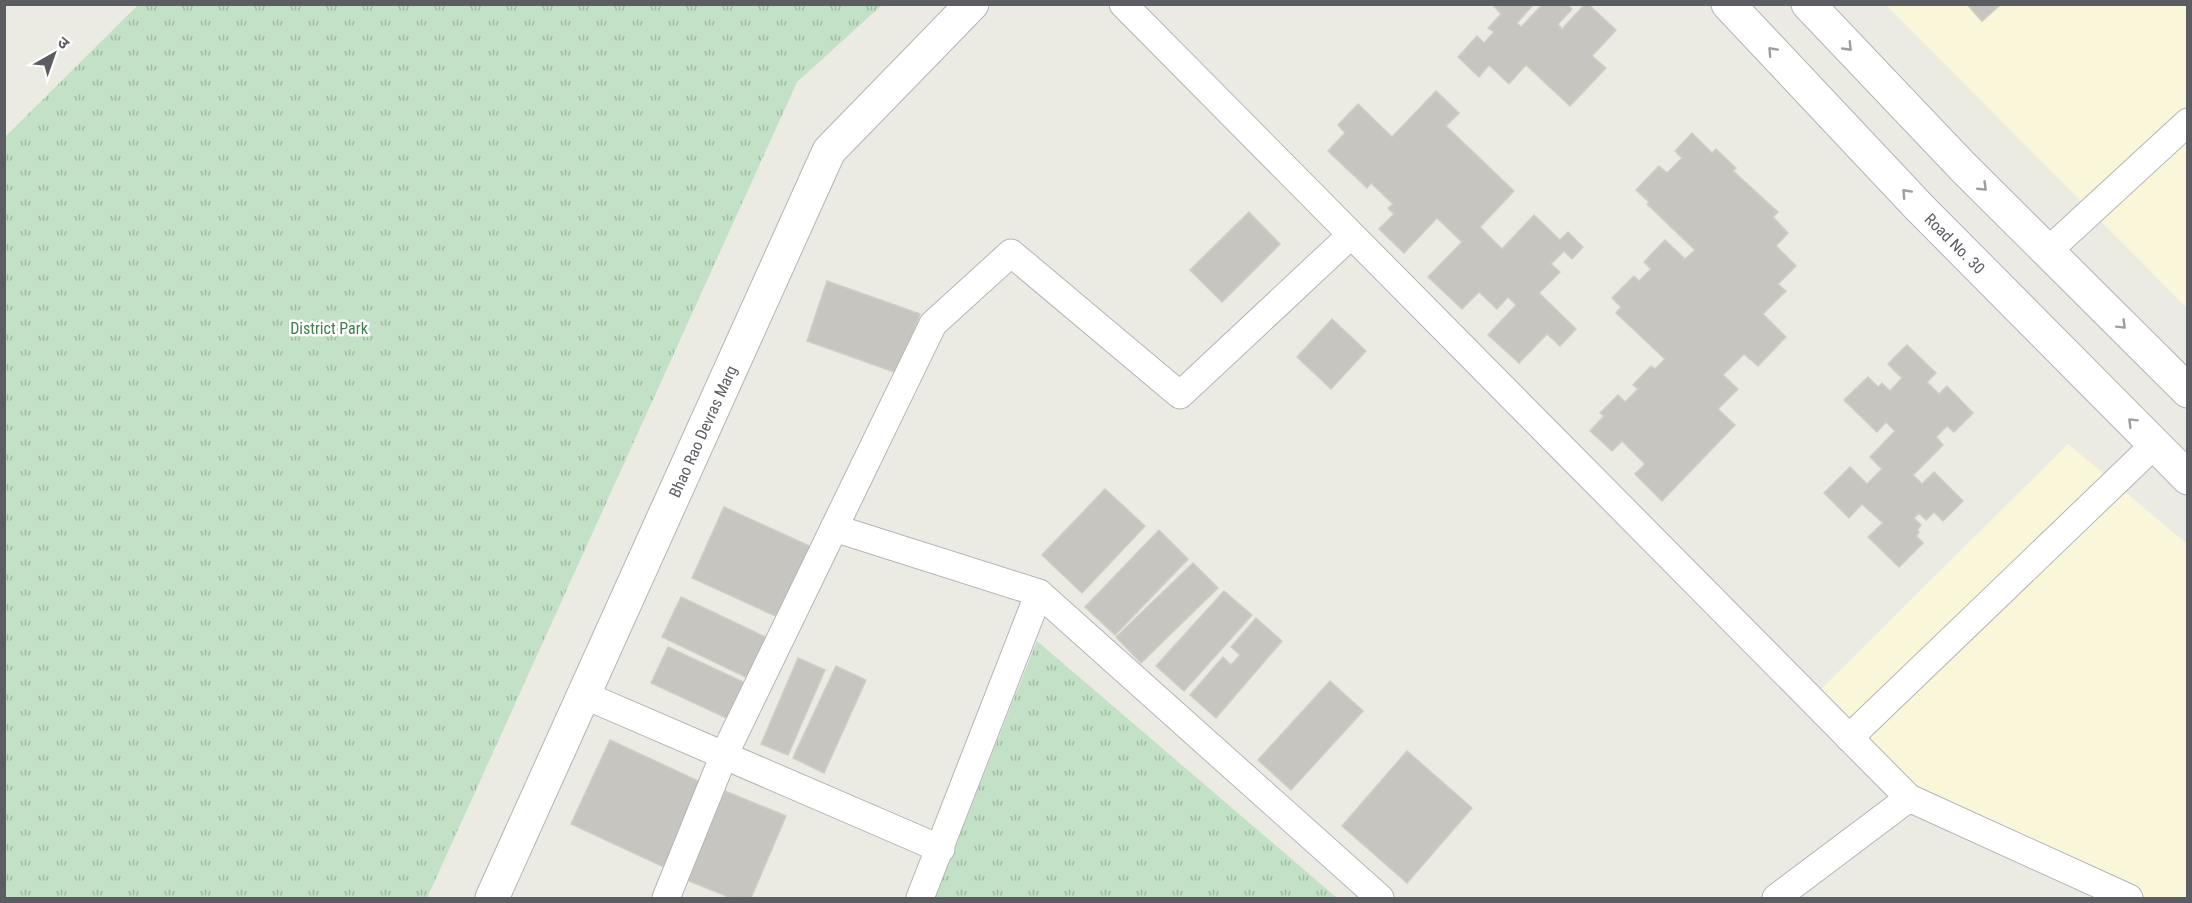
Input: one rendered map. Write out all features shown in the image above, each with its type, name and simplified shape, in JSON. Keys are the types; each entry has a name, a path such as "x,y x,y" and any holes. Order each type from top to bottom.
{"street":[{"name":"Bhao Rao Devras Marg","path":"492,898 829,152 972,4"},
{"path":"1123,4 1909,798 2129,898"},
{"name":"Road No. 30","path":"1728,4 1919,207 2187,478"},
{"path":"1808,4 1963,167 2187,391"},
{"path":"2048,251 2187,122"},
{"path":"666,898 724,755 933,324 1011,253 1180,395 1351,235"},
{"path":"1849,738 2154,445"},
{"path":"834,528 1039,593 1380,898"},
{"path":"920,898 1039,593"},
{"path":"584,695 941,849"},
{"path":"1776,898 1909,798"}],"shaded area":[{"path":"1886,5 2187,5 2187,308"},
{"path":"2068,444 2187,544 2187,898 2118,898 1871,781 1819,691"}],"green space":[{"name":"District Park","path":"138,5 882,5 797,82 427,898 5,898 5,137"},
{"path":"1037,641 1337,898 935,898"}],"building":[{"path":"1492,4 1534,4 1517,23 1521,27 1543,4 1567,4 1572,9 1558,24 1562,29 1585,4 1588,4 1616,30 1592,56 1606,68 1570,106 1526,65 1509,84 1489,65 1479,77 1458,57 1477,36 1484,43 1494,32 1488,28 1501,14"},
{"path":"1967,4 2001,4 1982,21"},
{"path":"1967,4 2001,4 1982,21"},
{"path":"1436,91 1459,113 1446,126 1514,191 1480,227 1502,249 1534,215 1560,240 1568,232 1583,247 1572,259 1564,251 1551,264 1560,272 1539,293 1576,329 1560,346 1547,334 1519,363 1488,335 1516,305 1508,297 1497,309 1479,292 1462,309 1428,277 1462,242 1437,218 1404,253 1379,229 1394,214 1388,208 1393,204 1371,183 1367,188 1328,151 1345,133 1338,125 1358,104 1392,137"},
{"path":"1692,133 1712,153 1716,149 1736,168 1733,171 1778,212 1773,217 1788,233 1776,246 1796,266 1778,284 1786,291 1763,314 1786,337 1758,366 1744,354 1723,375 1738,389 1718,409 1735,425 1662,501 1635,474 1645,464 1622,441 1612,451 1590,431 1604,416 1600,413 1618,395 1625,402 1638,389 1633,385 1651,366 1655,369 1665,359 1616,313 1621,307 1612,298 1634,276 1639,281 1651,269 1644,262 1665,240 1685,259 1695,250 1647,204 1649,202 1636,190 1659,166 1667,173 1682,158 1675,151"},
{"path":"1249,212 1280,244 1222,302 1190,270"},
{"path":"827,281 920,314 900,374 807,341"},
{"path":"1332,319 1366,351 1331,389 1297,357"},
{"path":"1907,345 1936,373 1927,382 1939,394 1947,386 1973,413 1954,432 1947,426 1936,437 1943,445 1913,475 1922,484 1934,472 1963,501 1943,521 1934,512 1926,520 1919,513 1914,518 1921,525 1916,536 1923,543 1899,567 1868,537 1883,523 1862,504 1849,518 1824,493 1850,467 1867,484 1882,469 1870,457 1895,431 1886,422 1877,432 1844,400 1868,377 1878,387 1882,383 1890,391 1902,378 1888,364"},
{"path":"1105,489 1145,526 1082,593 1042,555"},
{"path":"724,507 814,548 782,619 692,578"},
{"path":"1159,530 1188,559 1115,635 1085,607"},
{"path":"1193,563 1218,588 1141,663 1116,637"},
{"path":"1224,591 1252,615 1184,691 1156,666"},
{"path":"681,597 776,642 756,682 662,637"},
{"path":"1256,618 1282,641 1216,718 1190,695 1223,657 1231,665 1240,655 1231,647"},
{"path":"668,647 752,686 735,722 651,683"},
{"path":"798,658 825,670 788,755 761,744"},
{"path":"836,666 866,680 824,773 793,758"},
{"path":"1330,681 1363,711 1291,790 1258,760"},
{"path":"610,740 707,785 668,869 571,824"},
{"path":"1407,751 1472,808 1407,883 1342,826"},
{"path":"725,791 786,816 751,898 731,898 687,880"}]}
